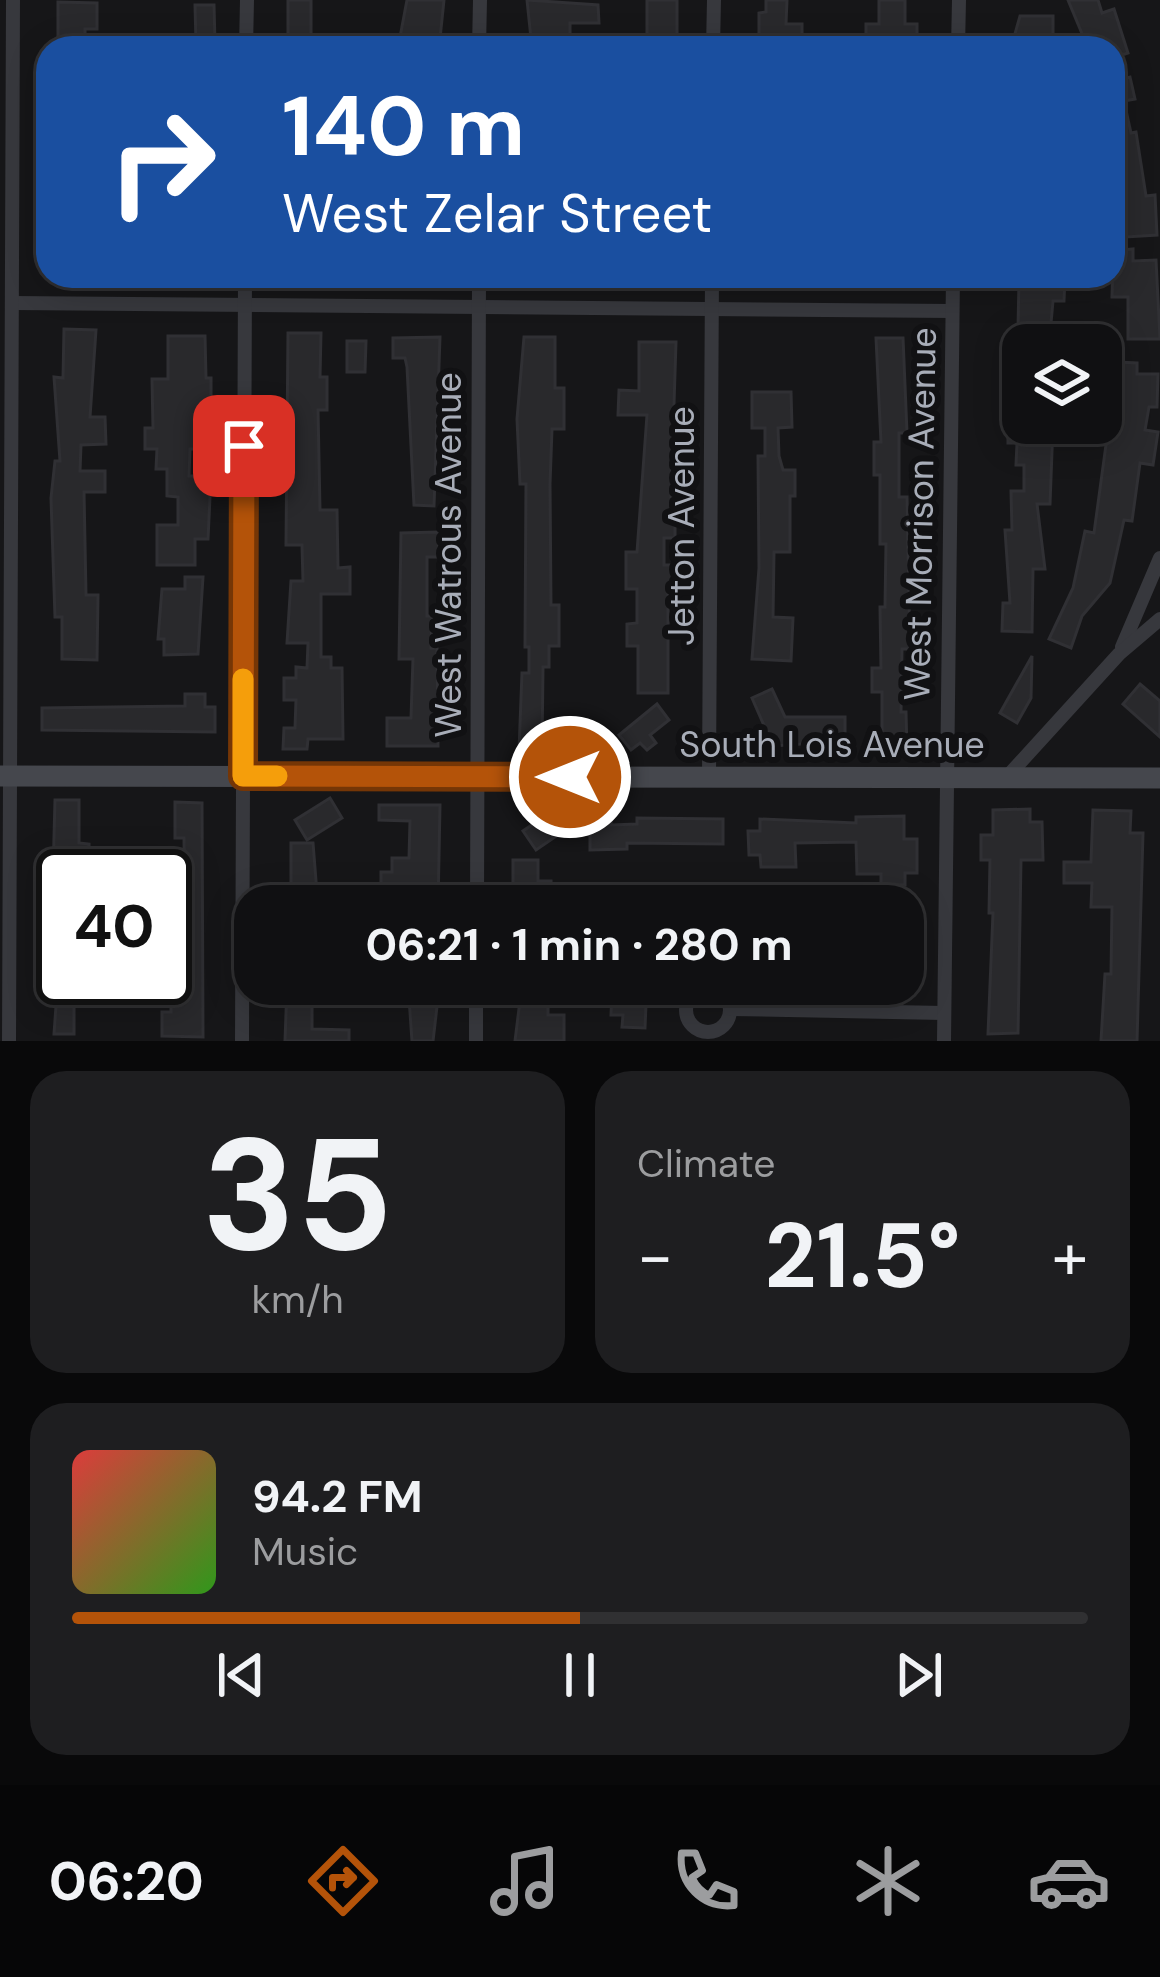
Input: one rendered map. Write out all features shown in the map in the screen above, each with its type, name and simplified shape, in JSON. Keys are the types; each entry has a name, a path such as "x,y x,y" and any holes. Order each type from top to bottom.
{"street":[{"path":"9,1041 6,776 13,0"},
{"path":"246,36 247,0"},
{"path":"479,0 479,36"},
{"path":"713,36 714,0"},
{"path":"958,36 959,0"},
{"path":"242,1041 245,288"},
{"name":"West Watrous Avenue","path":"476,885 478,288"},
{"name":"Jetton Avenue","path":"710,777 712,288"},
{"name":"West Morrison Avenue","path":"944,1041 953,288"},
{"path":"12,303 952,311"},
{"path":"1119,654 1160,558"},
{"path":"1006,778 1119,654 1160,619"},
{"name":"South Lois Avenue","path":"6,776 1160,778"},
{"path":"476,1005 476,1041"},
{"path":"731,1009 944,1013"}],"building":[{"path":"288,0 311,0 311,36 288,36"},
{"path":"407,0 444,0 440,36 400,36"},
{"path":"527,0 598,5 599,23 570,23 570,36 531,36"},
{"path":"647,0 677,0 677,36 647,36"},
{"path":"766,0 787,0 786,24 802,24 802,36 759,36 759,13 766,12"},
{"path":"879,0 905,0 905,24 917,24 917,36 866,36 866,24 879,24"},
{"path":"1068,0 1098,0 1102,13 1114,9 1123,36 1083,36"},
{"path":"58,2 97,3 97,29 85,29 85,36 58,36"},
{"path":"195,5 214,5 215,36 196,36"},
{"path":"1020,16 1053,16 1053,36 1014,36"},
{"path":"1130,77 1135,99 1125,101 1125,78"},
{"path":"1125,106 1131,133 1136,132 1146,196 1155,195 1157,235 1126,237"},
{"path":"1133,249 1133,261 1156,260 1160,339 1128,339 1128,297 1112,297 1112,288 1125,288 1125,250"},
{"path":"1019,288 1065,288 1064,301 1053,301 1051,324 1018,324"},
{"path":"64,329 96,330 90,417 105,417 106,444 81,445 80,471 105,471 105,492 84,492 86,595 98,595 97,660 62,659 62,617 55,617 51,498 55,461 60,461 54,377 63,378"},
{"path":"288,333 321,333 320,377 327,377 327,410 318,410 320,510 337,510 338,568 350,567 350,594 321,594 321,657 331,657 331,668 342,668 343,739 308,739 307,749 283,749 284,728 295,728 296,700 284,700 284,678 296,678 296,667 307,668 308,643 287,643 291,581 303,581 302,545 286,545"},
{"path":"168,336 205,336 206,378 211,378 211,449 190,449 189,476 211,476 208,539 195,539 195,565 157,565 157,525 178,525 178,497 167,496 167,469 156,469 157,449 145,449 145,428 153,428 152,379 168,379"},
{"path":"440,337 434,506 414,505 407,367 405,358 393,358 393,338"},
{"path":"524,337 555,337 555,388 564,388 564,429 552,429 550,484 551,605 559,605 559,646 549,646 549,667 543,667 542,751 519,751 522,673 529,673 526,484 520,484 517,419"},
{"path":"876,338 903,338 907,433 899,433 899,497 907,497 910,649 902,649 901,712 906,712 907,751 882,751 882,692 872,692 872,668 881,668 886,544 880,544 880,475 874,475 874,442 881,442"},
{"path":"347,341 366,341 365,372 347,372"},
{"path":"639,342 676,342 671,497 675,497 675,538 664,538 664,565 677,565 676,590 668,590 668,693 638,693 638,646 627,646 627,624 637,623 637,589 626,589 626,552 637,552 647,415 618,415 619,390 639,391"},
{"path":"1122,362 1137,363 1137,374 1158,374 1157,407 1149,407 1145,430 1158,432 1153,465 1140,463 1132,521 1124,520 1110,583 1082,616 1071,648 1049,639 1073,588 1085,531 1094,533 1106,444 1122,444"},
{"path":"752,392 791,392 792,427 778,428 779,456 783,470 795,470 795,496 790,496 790,552 774,552 773,617 793,618 791,661 752,659 759,568 758,456 765,456 765,428 752,428"},
{"path":"1017,444 1052,444 1050,504 1037,504 1045,569 1033,569 1032,632 1002,631 1003,603 1010,603 1005,530 1012,530 1011,491 1024,491 1024,465 1016,465"},
{"path":"438,532 439,557 427,557 427,616 432,616 431,648 437,648 438,746 387,746 387,718 411,718 413,659 399,659 401,533"},
{"path":"185,577 203,577 198,654 164,655 164,639 158,639 162,589 185,589"},
{"path":"1032,656 1031,698 1017,723 1000,713"},
{"path":"1140,684 1160,701 1160,737 1123,704"},
{"path":"772,689 785,717 845,717 845,741 773,746 752,698"},
{"path":"185,694 205,694 205,707 215,707 215,732 42,730 42,708 185,706"},
{"path":"657,704 669,720 650,735 656,743 647,750 640,743 631,750 619,735"},
{"path":"330,798 342,818 307,840 295,820"},
{"path":"55,800 79,800 79,843 89,844 89,849 54,849"},
{"path":"175,802 202,803 203,1037 162,1036 162,1012 171,1012 171,1005 192,1005 192,849 184,849 184,838 175,838"},
{"path":"379,805 440,805 438,885 381,885 381,872 392,872 392,858 409,858 410,821 379,820"},
{"path":"1030,809 1030,822 1042,822 1043,860 1021,860 1018,1033 988,1034 993,913 989,913 990,860 981,860 981,835 993,835 993,810"},
{"path":"1093,810 1131,811 1130,833 1143,833 1137,1041 1101,1041 1105,974 1111,974 1112,907 1091,907 1092,883 1064,883 1064,862 1091,862"},
{"path":"611,812 611,825 637,824 637,818 723,819 723,844 627,843 627,849 590,850 590,813"},
{"path":"545,816 551,826 562,818 568,828 536,850 523,831"},
{"path":"904,816 904,839 917,839 917,873 905,873 905,885 881,885 881,874 857,874 856,842 795,843 796,867 761,867 760,855 749,855 748,831 760,831 760,819 856,823 856,817"},
{"path":"291,843 313,843 316,885 291,885"},
{"path":"513,860 538,860 538,881 551,881 551,885 513,885"},
{"path":"56,1005 74,1005 74,1034 54,1034"},
{"path":"286,1005 312,1005 312,1029 349,1030 349,1041 285,1041"},
{"path":"409,1005 437,1005 433,1041 412,1041"},
{"path":"519,1005 548,1005 548,1015 564,1015 564,1041 515,1041"},
{"path":"611,1005 646,1005 645,1028 622,1027 623,1015 611,1015"}],"slow traffic":[{"path":"243,679 243,776 277,776"}],"route":[{"path":"244,446 243,776 570,777"}]}
